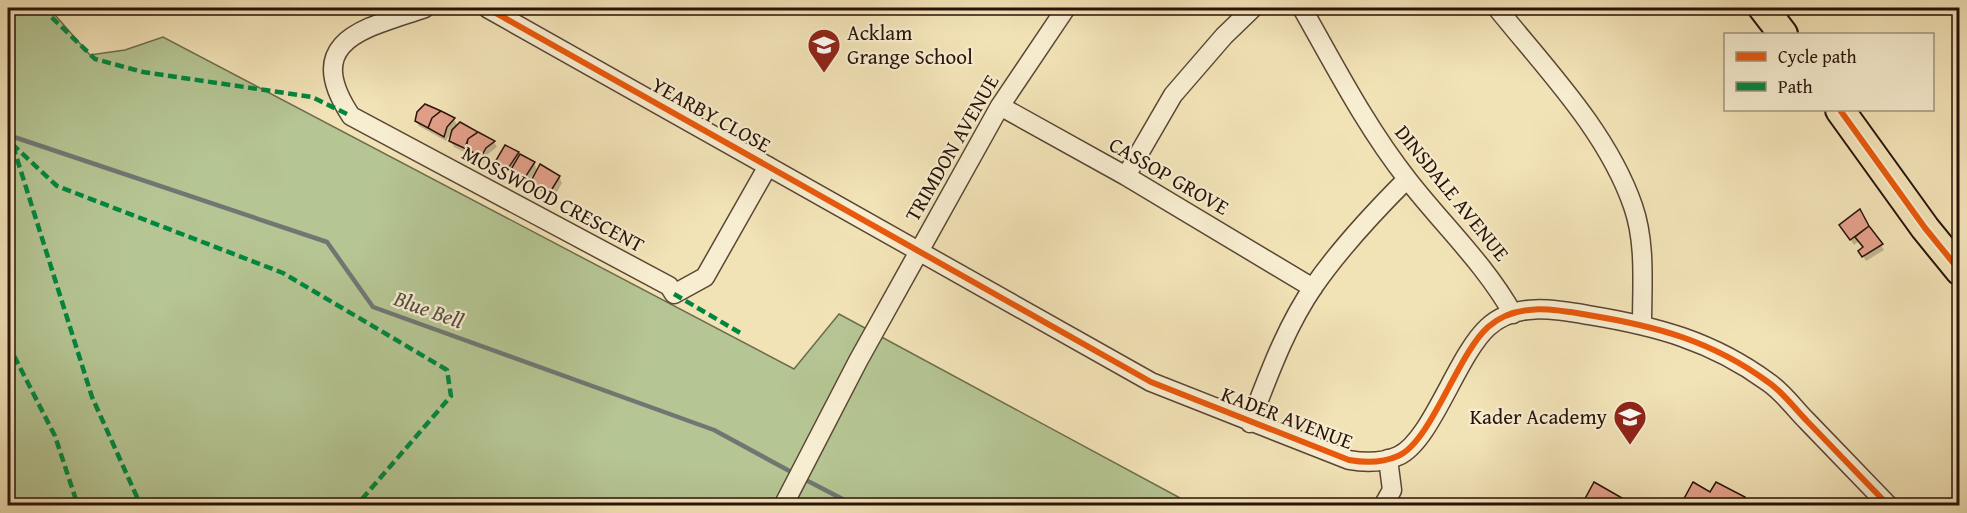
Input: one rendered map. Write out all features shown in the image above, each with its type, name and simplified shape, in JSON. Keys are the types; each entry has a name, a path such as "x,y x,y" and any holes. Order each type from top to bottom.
{"main road":[{"path":"1763,8 1782,33"},
{"path":"1841,111 1959,271"}],"street":[{"name":"MOSSWOOD CRESCENT","path":"425,8 356,31 338,50 332,78 337,95 351,116 669,286 674,294 705,277 768,166"},
{"name":"YEARBY CLOSE","path":"487,8 919,252"},
{"name":"TRIMDON AVENUE","path":"783,506 858,361 1000,106 1066,8"},
{"path":"1126,176 1173,95 1224,36 1253,8"},
{"name":"DINSDALE AVENUE","path":"1302,8 1356,104 1407,179 1497,286 1513,314"},
{"path":"1497,8 1593,129 1616,166 1634,207 1641,240 1642,324"},
{"name":"CASSOP GROVE","path":"1000,106 1126,176 1313,288"},
{"path":"1250,423 1280,348 1313,288 1359,228 1407,179"},
{"name":"KADER AVENUE","path":"919,252 1151,382 1250,423 1349,460 1371,463 1400,456 1416,442 1473,344 1489,326 1513,314 1547,308 1642,324 1701,343 1771,384 1889,506"},
{"path":"1383,506 1392,490 1388,459"}],"green space":[{"path":"8,8 49,8 90,55 125,50 163,37 794,369 839,314 1193,505 8,505"}],"building":[{"path":"425,104 441,111 432,118 428,128 415,121 417,112"},
{"path":"441,111 455,118 447,127 444,137 428,128 432,118"},
{"path":"460,122 478,132 468,139 466,149 449,141 452,130"},
{"path":"478,132 495,141 486,148 481,157 465,148 468,139"},
{"path":"505,145 519,152 507,170 495,162"},
{"path":"520,154 535,162 524,179 510,171"},
{"path":"540,164 560,176 549,194 530,183"},
{"path":"1860,209 1869,226 1850,240 1839,225"},
{"path":"1869,226 1883,244 1862,257 1858,251 1863,247 1855,237"},
{"path":"1594,482 1636,506 1581,506"},
{"path":"1693,482 1710,492 1716,482 1745,497 1747,506 1680,506"}],"waterway":[{"name":"Blue Bell","path":"8,135 327,242 373,307 714,430 795,474"},
{"name":"Blue Bell","path":"802,478 856,506"}],"marked path":[{"path":"42,8 95,59 143,72 312,97 351,116"},
{"path":"8,110 15,117"},
{"path":"12,144 57,186 283,273 447,370 451,396 356,506"},
{"path":"13,146 92,397 141,506"},
{"path":"674,294 742,334"},
{"path":"8,344 55,436 78,506"}],"cycle path":[{"path":"487,8 1151,382 1349,460 1368,462 1386,460 1410,448 1422,434 1466,357 1488,327 1511,314 1536,309 1549,310 1613,319 1660,330 1704,346 1747,368 1779,390 1889,506"},
{"path":"1841,111 1925,228 1960,271"}],"place":[{"name":"Acklam Grange School","path":"824,74"},
{"name":"Kader Academy","path":"1630,446"}]}
